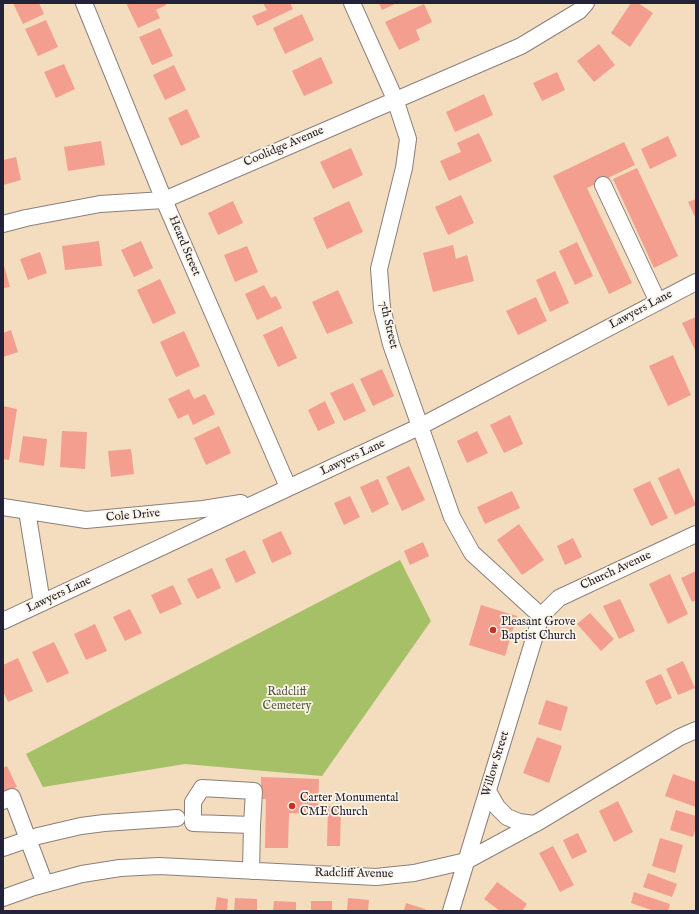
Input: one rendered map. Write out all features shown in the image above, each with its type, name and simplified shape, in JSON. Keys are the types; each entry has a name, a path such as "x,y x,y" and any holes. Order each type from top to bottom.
{"street":[{"name":"Heard Street","path":"84,3 164,200 288,487"},
{"name":"7th Street","path":"352,3 395,99 408,139 404,168 379,269 382,308 391,344 452,517 472,553 541,616"},
{"name":"Coolidge Avenue","path":"3,224 26,218 100,204 164,200 395,99 521,46 579,11 586,3"},
{"path":"603,185 658,302"},
{"name":"Lawyers Lane","path":"3,621 421,426 696,282"},
{"name":"Cole Drive","path":"3,506 86,520 203,509 262,499"},
{"path":"27,511 42,603"},
{"name":"Church Avenue","path":"541,616 559,598 696,534"},
{"name":"Willow Street","path":"451,911 541,616"},
{"name":"Radcliff Avenue","path":"3,898 82,874 120,868 158,866 376,877 414,873 466,861 535,824 680,737 696,730"},
{"path":"488,791 497,807 507,817 519,822 535,824"},
{"path":"3,801 12,797 45,884"},
{"path":"3,848 57,831 104,823 177,818"},
{"path":"251,871 252,825"}],"green space":[{"name":"Radcliff Cemetery","path":"400,560 431,621 322,776 185,764 43,787 26,754"}],"building":[{"path":"13,3 39,3 44,14 23,24"},
{"path":"126,3 166,3 166,5 156,10 160,18 138,28"},
{"path":"263,3 290,3 293,9 257,26 252,16 267,10"},
{"path":"379,3 397,3 382,10"},
{"path":"631,3 638,3 653,13 630,47 611,33"},
{"path":"424,4 432,22 416,30 420,40 399,50 385,22"},
{"path":"302,14 314,40 285,54 273,28"},
{"path":"46,20 58,47 38,56 25,29"},
{"path":"160,28 173,56 152,65 139,37"},
{"path":"599,44 615,65 594,82 577,61"},
{"path":"321,57 333,83 304,96 292,71"},
{"path":"64,64 75,89 56,98 44,72"},
{"path":"174,65 186,90 165,100 153,75"},
{"path":"557,72 565,90 542,101 533,83"},
{"path":"484,94 493,115 455,132 446,112"},
{"path":"187,109 200,137 181,146 168,118"},
{"path":"479,133 492,161 449,181 440,161 461,152 457,143"},
{"path":"668,136 677,156 650,169 641,149"},
{"path":"101,141 105,165 68,171 64,147"},
{"path":"624,142 635,165 587,188 632,283 609,294 553,176"},
{"path":"351,148 363,175 333,189 320,162"},
{"path":"16,157 21,180 3,185 3,160"},
{"path":"637,168 678,256 654,268 613,179"},
{"path":"461,195 474,223 448,235 435,207"},
{"path":"696,199 696,219 688,202"},
{"path":"233,201 243,223 218,235 208,213"},
{"path":"349,201 363,232 327,249 313,218"},
{"path":"99,241 102,266 65,270 62,246"},
{"path":"141,241 153,268 134,277 121,250"},
{"path":"577,242 593,276 575,285 559,251"},
{"path":"453,245 456,259 467,255 474,281 433,292 423,253"},
{"path":"247,246 258,272 235,282 224,255"},
{"path":"40,252 47,273 28,280 20,259"},
{"path":"3,262 10,287 3,288"},
{"path":"555,271 569,303 550,312 536,280"},
{"path":"160,279 176,313 153,324 137,290"},
{"path":"264,285 271,298 276,296 282,308 257,320 245,294"},
{"path":"338,290 353,323 327,334 312,302"},
{"path":"536,297 547,321 518,335 506,311"},
{"path":"696,317 696,352 682,323"},
{"path":"282,326 297,358 278,367 263,335"},
{"path":"11,330 18,352 3,357 3,333"},
{"path":"184,331 200,366 176,377 160,342"},
{"path":"673,355 691,395 668,406 649,366"},
{"path":"382,369 394,396 373,406 360,379"},
{"path":"353,383 366,411 344,421 330,393"},
{"path":"189,389 194,399 205,394 215,414 193,425 188,414 178,419 168,399"},
{"path":"325,401 335,423 318,431 308,410"},
{"path":"3,406 17,409 9,460 3,459"},
{"path":"510,415 523,444 504,453 490,425"},
{"path":"219,426 231,453 206,465 194,438"},
{"path":"62,431 87,432 85,469 60,467"},
{"path":"477,431 488,453 467,463 457,441"},
{"path":"23,436 47,439 44,466 19,462"},
{"path":"131,449 134,474 111,477 108,451"},
{"path":"409,466 425,500 402,511 386,477"},
{"path":"679,468 696,505 675,515 658,478"},
{"path":"378,479 389,504 372,513 360,487"},
{"path":"650,481 668,518 651,526 633,489"},
{"path":"512,491 520,508 485,524 477,507"},
{"path":"350,496 360,517 344,525 334,503"},
{"path":"519,524 544,560 522,575 497,540"},
{"path":"281,531 292,554 272,563 262,540"},
{"path":"573,538 582,557 565,565 557,546"},
{"path":"423,542 429,556 410,565 404,551"},
{"path":"245,550 256,573 236,583 225,559"},
{"path":"212,568 221,588 197,599 187,579"},
{"path":"696,571 696,600 692,602 681,578"},
{"path":"670,574 688,614 668,624 649,584"},
{"path":"173,585 182,604 160,614 151,595"},
{"path":"620,599 635,631 619,639 603,606"},
{"name":"Pleasant Grove Baptist Church","path":"481,605 517,616 505,656 469,645"},
{"path":"130,609 142,633 125,641 113,617"},
{"path":"590,613 614,639 601,651 577,624"},
{"path":"95,624 107,651 86,660 74,634"},
{"path":"54,642 69,673 47,683 32,652"},
{"path":"18,658 33,691 8,702 3,691 3,665"},
{"path":"683,661 695,688 678,695 666,669"},
{"path":"661,674 672,698 656,705 645,681"},
{"path":"546,700 568,707 561,731 538,724"},
{"path":"537,737 562,746 549,783 523,773"},
{"path":"7,766 17,787 3,793 3,768"},
{"path":"673,774 696,782 696,807 665,796"},
{"name":"Carter Monumental CME Church","path":"261,777 319,779 318,814 289,813 288,848 265,848 266,799 261,799"},
{"path":"618,801 633,832 614,842 599,811"},
{"path":"328,806 341,807 340,846 327,846"},
{"path":"676,810 696,816 696,827 693,837 670,830"},
{"path":"578,833 587,852 572,859 563,840"},
{"path":"660,838 683,845 675,873 652,866"},
{"path":"553,846 574,885 560,892 539,853"},
{"path":"648,873 677,884 672,897 643,887"},
{"path":"497,882 527,904 522,911 500,911 484,899"},
{"path":"634,892 670,904 668,911 654,911 631,903"},
{"path":"217,897 228,899 227,911 215,911"},
{"path":"235,898 257,899 257,911 234,911"},
{"path":"348,898 369,900 368,911 347,911"},
{"path":"274,901 296,902 296,911 273,911"},
{"path":"311,901 332,901 332,911 311,911"},
{"path":"406,903 425,909 425,911 404,911"}],"place":[{"name":"Pleasant Grove Baptist Church","path":"493,630"},
{"name":"Carter Monumental CME Church","path":"292,806"}]}
